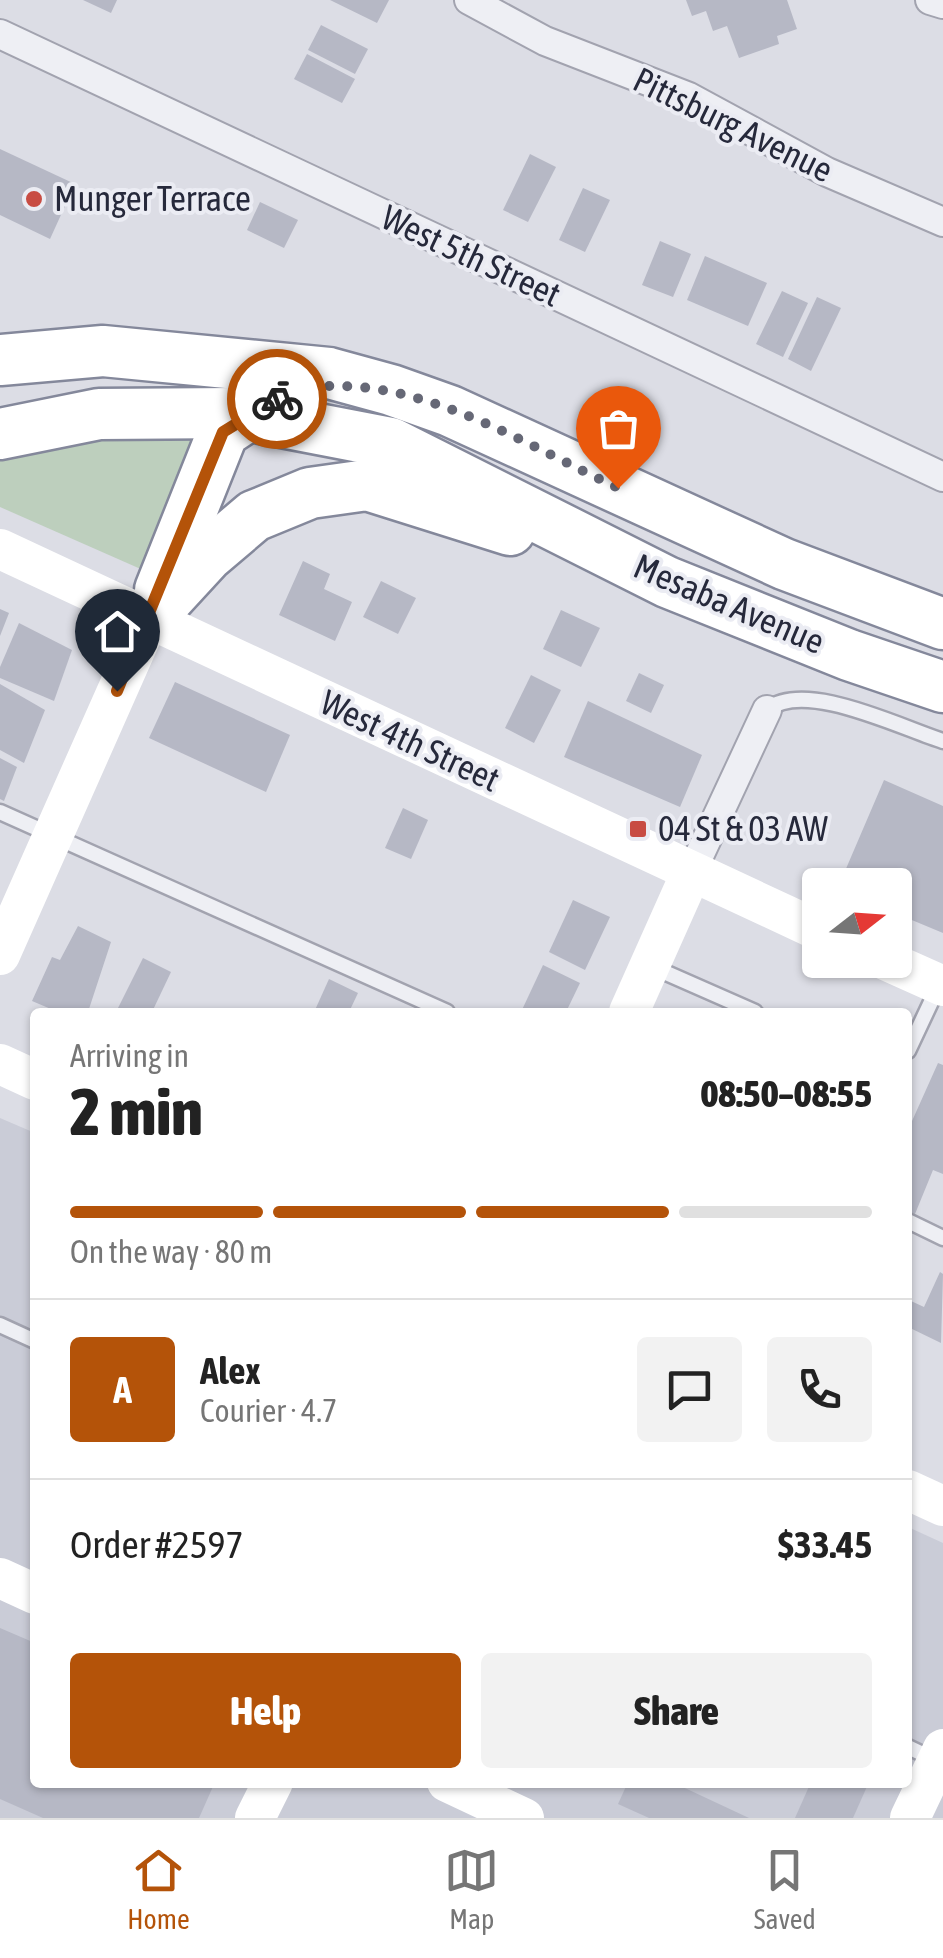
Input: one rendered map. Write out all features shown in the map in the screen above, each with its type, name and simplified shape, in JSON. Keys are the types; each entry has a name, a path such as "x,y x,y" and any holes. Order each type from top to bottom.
{"highway":[{"name":"Mesaba Avenue","path":"0,360 103,351 329,373 391,390 450,411 784,564 943,624"},
{"path":"149,619 223,432 271,401 334,385 391,390"},
{"name":"Mesaba Avenue","path":"0,434 99,414 245,415 391,443 668,582 849,655 943,687"},
{"path":"149,619 207,556 254,516 310,493 367,485 668,582"}],"street":[{"name":"Pittsburg Avenue","path":"469,0 545,41 689,97 828,172 943,222"},
{"path":"930,0 943,4"},
{"name":"West 5th Street","path":"0,34 943,477"},
{"name":"West 4th Street","path":"0,549 802,923"},
{"path":"0,955 149,619"},
{"path":"631,1008 767,710"},
{"path":"912,972 941,985"},
{"path":"0,1064 30,1078"},
{"path":"912,1492 943,1506"},
{"path":"0,1578 30,1592"},
{"path":"910,1818 933,1755"},
{"path":"256,1818 270,1788"},
{"path":"461,1788 524,1818"}],"lane":[{"path":"767,710 779,700 810,697 943,741"},
{"path":"0,812 438,1008"},
{"path":"650,965 746,1008"},
{"path":"912,1043 941,985"},
{"path":"912,1223 943,1238"},
{"path":"0,1325 30,1340"}],"shaded area":[{"path":"0,1118 30,1131 30,1788 912,1788 912,1529 943,1543 943,1818 0,1818"}],"green space":[{"path":"191,432 200,458 152,574 0,507 0,448 26,441"}],"building":[{"path":"83,0 117,0 111,13"},
{"path":"330,0 389,0 377,23"},
{"path":"686,0 787,0 797,29 777,36 779,44 739,58 727,26 713,31 706,11 692,16"},
{"path":"321,25 368,49 355,74 308,50"},
{"path":"307,54 355,79 342,103 294,79"},
{"name":"Munger Terrace","path":"0,149 75,184 50,239 0,215"},
{"path":"530,154 556,167 528,222 503,210"},
{"path":"583,188 610,200 585,252 559,240"},
{"path":"260,202 298,220 284,248 247,230"},
{"path":"660,241 691,254 673,297 642,285"},
{"path":"705,256 767,283 748,326 687,300"},
{"path":"782,291 808,303 783,357 756,344"},
{"path":"817,297 841,308 811,371 788,359"},
{"path":"303,561 330,574 324,589 352,602 335,641 279,615"},
{"path":"381,581 416,598 398,634 363,617"},
{"path":"0,609 9,613 0,636"},
{"path":"561,610 600,628 581,667 543,649"},
{"path":"19,623 72,650 54,701 0,678 0,667"},
{"path":"639,673 664,685 651,713 626,701"},
{"path":"531,675 561,690 534,743 505,728"},
{"path":"175,682 290,735 266,792 149,738"},
{"path":"0,684 45,710 24,763 0,750"},
{"path":"588,701 702,755 680,807 564,757"},
{"path":"0,758 17,767 4,801 0,799"},
{"path":"884,780 943,806 943,933 912,920 912,868 846,868"},
{"path":"403,808 428,820 411,859 385,848"},
{"path":"573,900 610,917 585,970 549,952"},
{"path":"78,926 111,942 89,1008 49,1008 32,1001 52,957 60,960"},
{"path":"143,958 171,972 154,1008 118,1008"},
{"path":"543,965 580,983 568,1008 523,1008"},
{"path":"329,979 358,993 351,1008 316,1008"},
{"path":"938,1063 943,1065 943,1174 933,1170 915,1214 912,1213 912,1121"},
{"path":"940,1272 941,1343 912,1329 912,1301 924,1307"},
{"path":"0,1628 30,1641 30,1788 212,1788 199,1818 43,1818 0,1799"},
{"path":"625,1788 685,1788 749,1818 649,1818 618,1804"},
{"path":"808,1788 866,1788 853,1818 795,1818"}],"way so far":[{"path":"277,399 334,385 391,390 450,411 618,488"}],"place":[{"name":"Munger Terrace","path":"34,199"},
{"name":"04 St & 03 AW","path":"638,829"}],"route":[{"path":"117,691 223,432 245,415 277,399"}]}
